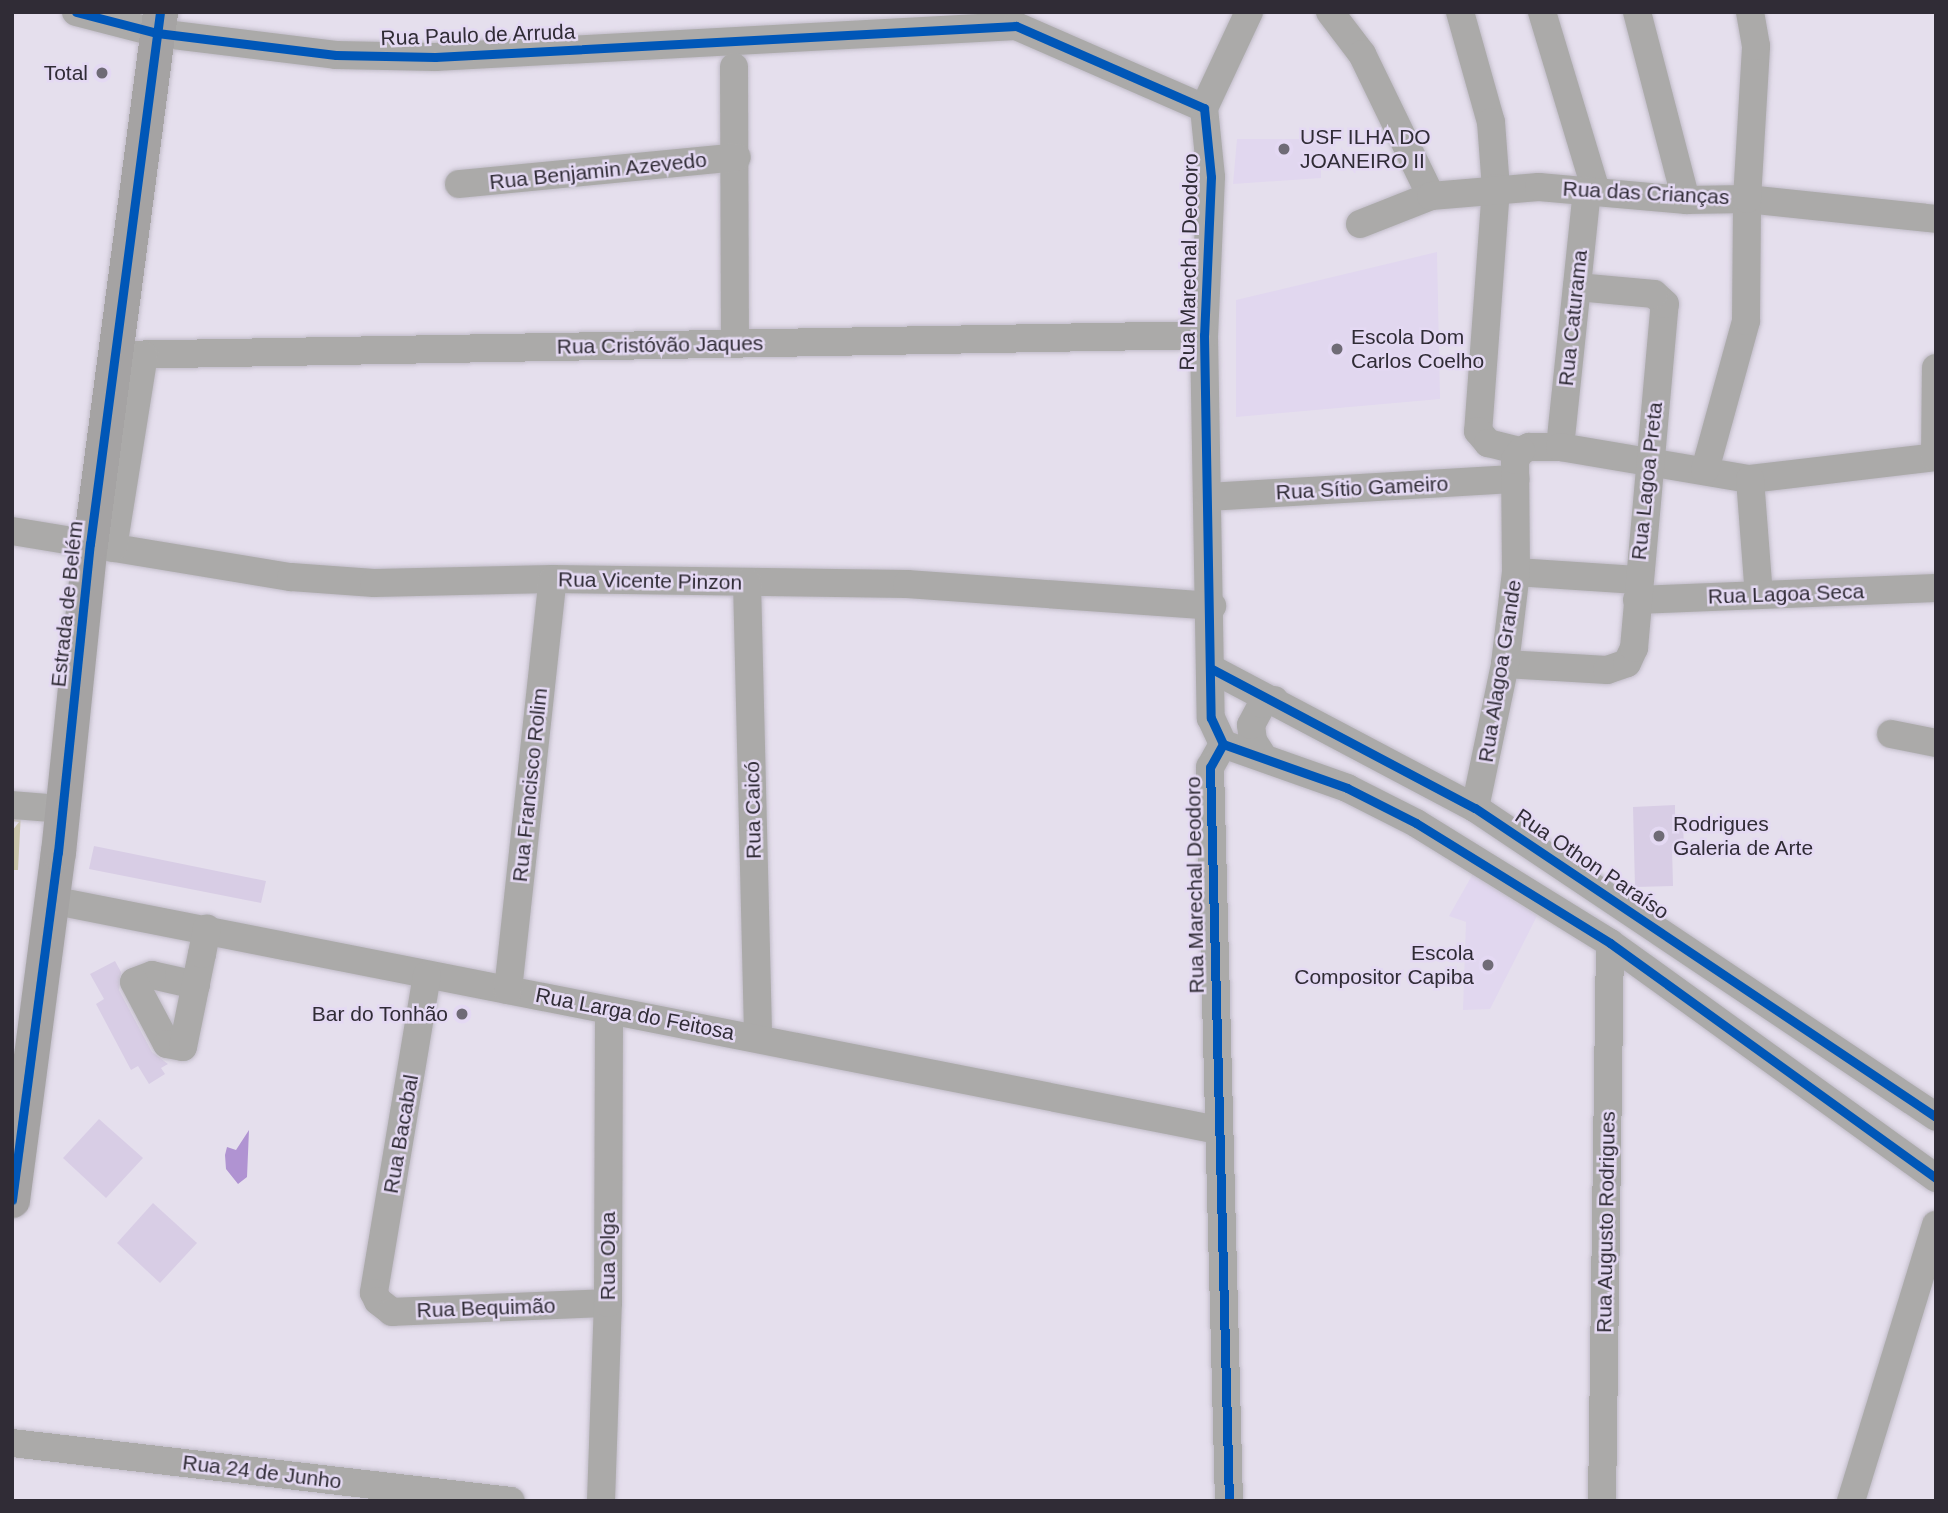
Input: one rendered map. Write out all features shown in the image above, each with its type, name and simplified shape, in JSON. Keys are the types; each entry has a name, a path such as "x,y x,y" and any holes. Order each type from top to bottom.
{"main road":[{"name":"Estrada de Belém","path":"12,1200 62,809 130,355 158,23"}],"street":[{"name":"Rua Paulo de Arruda","path":"76,12 158,23 336,55 435,57 1016,19 1204,107"},
{"path":"1204,107 1248,12"},
{"path":"1330,12 1362,54 1431,196"},
{"path":"1460,12 1491,122 1496,188 1478,431 1488,443 1521,451 1529,447 1560,447 1649,458 1750,479 1936,457 1936,368"},
{"name":"Rua Caturama","path":"1542,12 1591,191 1577,287 1560,447"},
{"path":"1637,12 1686,200"},
{"path":"1704,470 1746,321 1747,199 1756,46 1750,12"},
{"path":"734,67 737,157 735,343"},
{"name":"Rua Marechal Deodoro","path":"1204,107 1211,177 1204,335 1212,606 1211,718 1223,744 1210,766 1228,1501"},
{"name":"Rua Benjamin Azevedo","path":"459,184 737,157"},
{"name":"Rua das Crianças","path":"1360,224 1431,196 1496,188 1591,191 1686,200 1747,199 1936,219"},
{"name":"Rua Lagoa Preta","path":"1505,664 1607,670 1626,663 1634,648 1637,590 1665,304 1661,298 1577,287"},
{"name":"Rua Cristóvão Jaques","path":"130,355 1204,335"},
{"name":"Rua Alagoa Grande","path":"1475,808 1505,664 1516,572 1515,460 1521,451"},
{"name":"Rua Sítio Gameiro","path":"1209,497 1515,479"},
{"path":"1750,479 1759,595"},
{"name":"Rua Vicente Pinzon","path":"12,531 291,577 417,584 553,579 907,584 1212,606"},
{"name":"Rua Lagoa Seca","path":"1516,572 1637,590 1759,595 1936,587"},
{"name":"Rua Francisco Rolim","path":"508,990 553,579"},
{"name":"Rua Caicó","path":"747,582 758,1037"},
{"name":"Rua Othon Paraíso","path":"1212,668 1475,808 1936,1117"},
{"path":"1264,758 1253,741 1251,725 1262,704 1274,700"},
{"path":"1891,734 1936,743"},
{"path":"1223,744 1347,788 1416,823 1609,943 1936,1178"},
{"path":"12,805 62,809"},
{"name":"Rua Larga do Feitosa","path":"51,900 207,928 608,1012 758,1037 1218,1130"},
{"path":"196,985 207,928"},
{"name":"Rua Augusto Rodrigues","path":"1602,1501 1609,943"},
{"name":"Rua Bacabal","path":"374,1293 427,975"},
{"name":"Rua Olga","path":"601,1501 608,1303 608,1012"},
{"path":"1851,1501 1936,1225"},
{"name":"Rua Bequimão","path":"374,1293 383,1308 392,1312 608,1303"},
{"name":"Rua 24 de Junho","path":"12,1443 511,1501"}],"shaded area":[{"name":"USF ILHA DO JOANEIRO II","path":"1324,134 1336,160 1321,166 1321,178 1233,184 1237,139 1310,139"},
{"name":"Escola Dom Carlos Coelho","path":"1437,252 1440,399 1236,417 1236,300"},
{"path":"12,812 21,812 18,870 12,870 12,831 19,822 12,821"},
{"name":"Escola Compositor Capiba","path":"1474,872 1537,916 1490,1009 1463,1010 1466,922 1449,916"},
{"path":"249,1130 247,1177 238,1184 226,1169 225,1155 227,1147 236,1150"}],"building":[{"name":"Rodrigues Galeria de Arte","path":"1675,805 1675,825 1683,825 1684,847 1672,847 1673,886 1635,887 1633,807"},
{"path":"94,846 266,881 261,903 89,869"},
{"path":"115,961 121,972 119,990 152,1052 168,1064 161,1068 165,1074 149,1084 138,1066 131,1070 96,1004 104,999 90,974"},
{"path":"99,1119 143,1158 106,1198 63,1158"},
{"path":"153,1203 197,1243 160,1283 117,1243"}],"cycle path":[{"path":"76,12 157,33 336,55 435,57 1016,26 1204,108 1211,177 1204,335 1211,718 1223,744"},
{"path":"12,1200 58,852 90,544 160,12"},
{"path":"1212,669 1475,808 1936,1117"},
{"path":"1223,744 1347,788 1416,823 1610,943 1936,1178"},
{"path":"1223,744 1210,767 1229,1501"}],"place":[{"name":"Total","path":"102,73"},
{"name":"USF ILHA DO JOANEIRO II","path":"1284,149"},
{"name":"Escola Dom Carlos Coelho","path":"1337,349"},
{"name":"Rodrigues Galeria de Arte","path":"1659,836"},
{"name":"Escola Compositor Capiba","path":"1488,965"},
{"name":"Bar do Tonhão","path":"462,1014"}]}
